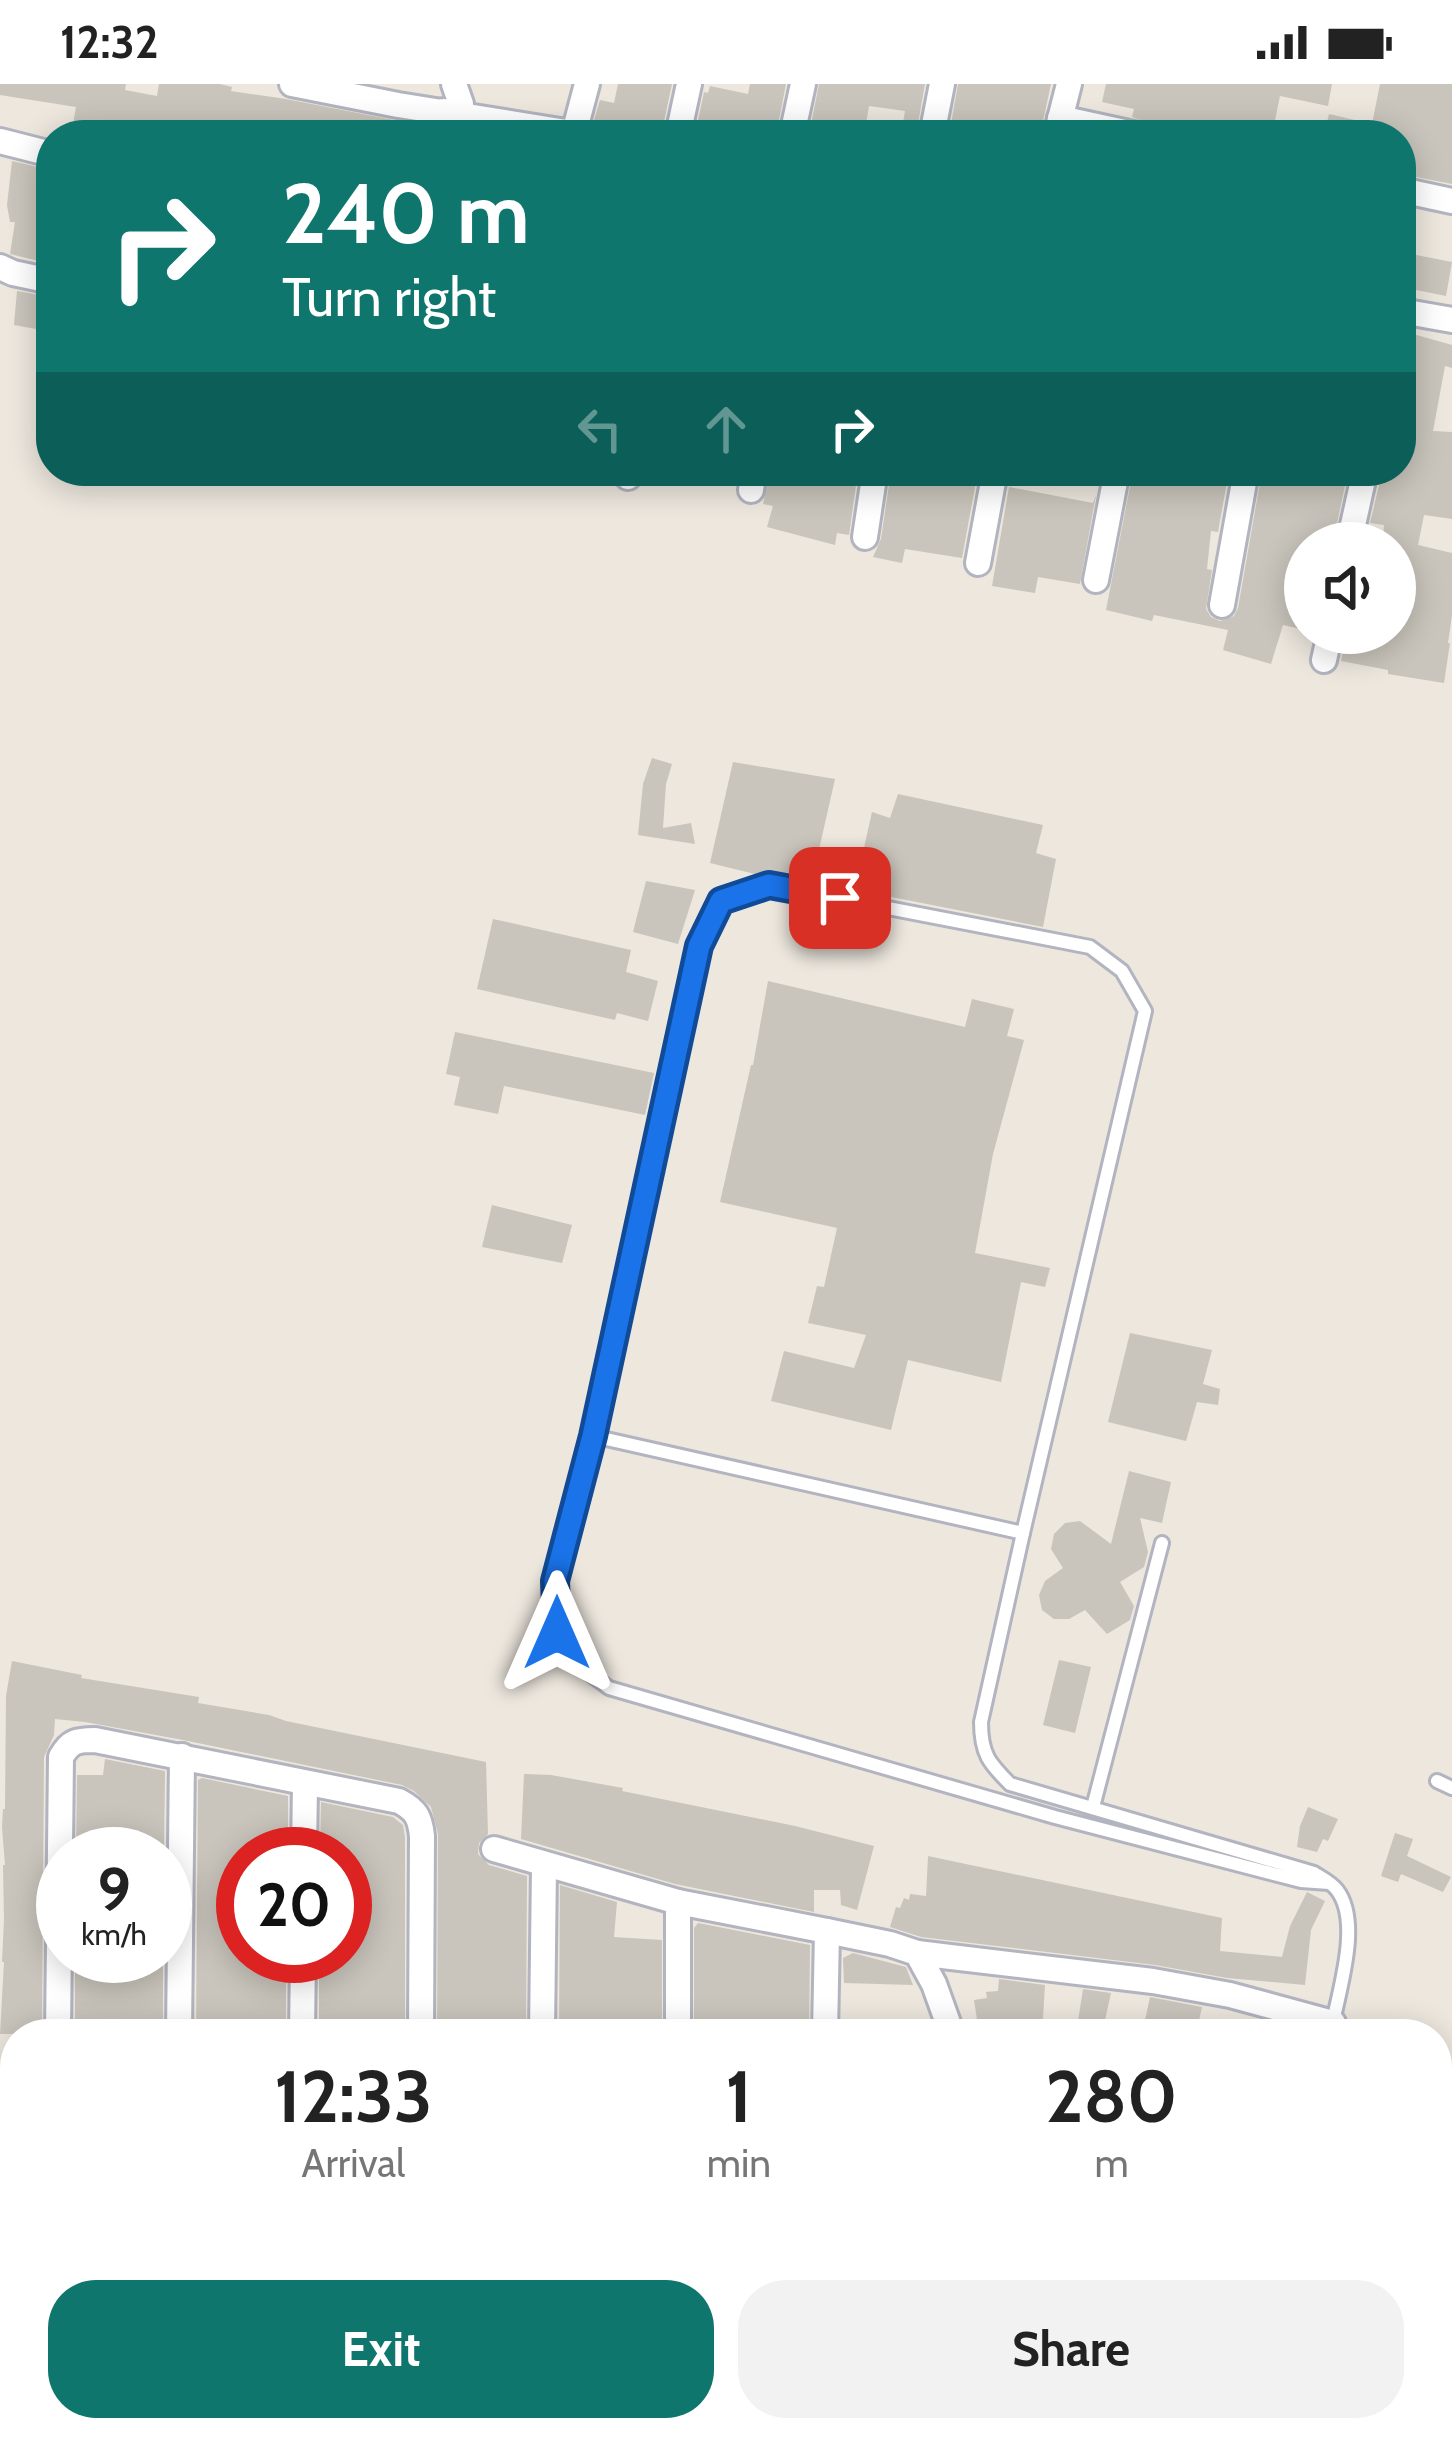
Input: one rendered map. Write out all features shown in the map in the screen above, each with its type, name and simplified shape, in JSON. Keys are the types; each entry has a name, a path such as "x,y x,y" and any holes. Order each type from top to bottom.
{"street":[{"path":"292,84 453,104 515,120"},
{"path":"575,120 587,84"},
{"path":"681,120 688,84"},
{"path":"795,120 803,84"},
{"path":"935,120 942,84"},
{"path":"1060,120 1069,84"},
{"path":"0,141 36,150"},
{"path":"1416,193 1452,201"},
{"path":"0,267 36,277"},
{"path":"1416,314 1452,320"},
{"path":"865,537 873,486"},
{"path":"978,563 992,486"},
{"path":"1096,580 1114,486"},
{"path":"1222,605 1243,486"},
{"path":"1354,522 1362,486"},
{"path":"1324,660 1325,654"},
{"path":"58,2019 61,1757 75,1740 182,1756 399,1801 412,1808 420,1819 421,2019"},
{"path":"179,2019 182,1756"},
{"path":"304,1827 305,1784"},
{"path":"494,1849 678,1902 916,1953 1153,1981 1230,1995 1303,2019"},
{"path":"542,2019 544,1866"},
{"path":"678,1902 678,2019"},
{"path":"825,2019 827,1931"},
{"path":"916,1953 947,2019"},
{"path":"302,2019 303,1983"}],"lane":[{"path":"1329,1882 1301,1881 1055,1817 609,1688 577,1664 557,1633 555,1581 593,1436 699,946 721,901 769,885 1090,946 1122,971 1145,1011 1022,1533 981,1722 981,1743 990,1764 1010,1784 1314,1873 1329,1882 1337,1888 1346,1908 1348,1945 1335,2019"},
{"path":"593,1436 1022,1533"},
{"path":"1093,1807 1162,1543"},
{"path":"1437,1781 1452,1788"}],"building":[{"path":"0,84 126,84 125,90 157,96 159,84 220,84 232,87 231,91 394,120 74,120 76,107 0,95"},
{"path":"618,84 672,84 664,120 594,120 600,100 614,103"},
{"path":"750,84 786,84 779,120 698,120 704,92 710,86 748,94"},
{"path":"819,84 925,84 919,120 904,120 905,111 869,106 867,120 812,120"},
{"path":"958,84 1051,84 1043,120 952,120"},
{"path":"1106,84 1332,84 1328,106 1280,96 1275,120 1140,120 1132,117 1134,109 1102,102"},
{"path":"1380,84 1452,84 1452,184 1416,177 1416,120 1373,120"},
{"path":"12,161 36,167 36,260 10,254 15,222 10,222"},
{"path":"1416,255 1452,262 1446,296 1416,290"},
{"path":"17,291 36,294 36,329 14,325"},
{"path":"1416,335 1452,345 1452,368 1445,366 1433,431 1452,432 1452,519 1424,515 1418,545 1452,553 1452,615 1444,683 1341,661 1342,654 1416,654 1416,522 1370,522 1379,486 1416,486"},
{"path":"767,486 856,486 849,535 837,533 835,545 767,527 773,506 763,504"},
{"path":"889,486 975,486 962,558 905,549 902,563 873,557 881,539"},
{"path":"1130,486 1226,486 1218,532 1211,531 1207,569 1212,570 1206,609 1220,621 1234,616 1238,608 1259,486 1345,486 1337,522 1284,522 1284,625 1271,664 1223,650 1228,630 1154,615 1152,621 1106,610"},
{"path":"1009,487 1093,503 1096,495 1080,584 1038,577 1035,593 992,586"},
{"path":"652,758 672,764 663,828 691,823 695,844 638,835 643,784"},
{"path":"733,762 835,779 818,854 861,861 872,812 890,818 898,794 1043,825 1036,853 1056,859 1043,927 710,863"},
{"path":"646,881 695,890 678,944 633,932"},
{"path":"493,919 631,950 626,972 658,981 648,1021 617,1013 615,1020 477,989"},
{"path":"768,981 965,1027 972,999 1014,1009 1007,1036 1024,1040 993,1154 975,1253 1050,1268 1045,1287 1021,1282 1001,1382 908,1360 891,1430 771,1401 784,1351 854,1368 866,1335 808,1323 817,1286 824,1287 837,1228 720,1202"},
{"path":"455,1032 654,1073 645,1115 504,1086 498,1114 454,1105 460,1077 446,1074"},
{"path":"492,1205 572,1225 562,1263 482,1247"},
{"path":"1130,1333 1212,1350 1203,1384 1220,1389 1218,1405 1197,1402 1186,1441 1108,1422"},
{"path":"1129,1471 1171,1482 1162,1523 1140,1518 1148,1552 1144,1567 1120,1582 1134,1606 1130,1620 1107,1634 1085,1610 1069,1619 1054,1619 1042,1610 1039,1595 1045,1581 1063,1568 1051,1549 1054,1534 1065,1523 1080,1521 1111,1544"},
{"path":"1059,1660 1091,1667 1075,1733 1043,1725"},
{"path":"12,1661 81,1678 199,1697 198,1703 486,1762 488,1834 479,1843 478,1854 489,1865 527,1876 526,2019 437,2019 438,1834 431,1807 414,1791 183,1740 55,1719 44,1757 43,1827 36,1827 36,1983 42,1983 42,2019 1,2019 6,1696"},
{"path":"105,1759 165,1771 164,1827 76,1827 77,1775 103,1775"},
{"path":"524,1774 623,1788 874,1846 857,1910 841,1905 840,1890 814,1890 814,1912 675,1884 521,1839"},
{"path":"198,1780 288,1796 288,1827 216,1827 216,1983 286,1983 286,2019 196,2019"},
{"path":"321,1802 393,1817 403,1825 405,2019 319,2019 319,1983 372,1983 372,1827 321,1827"},
{"path":"1308,1807 1338,1819 1317,1852 1297,1847"},
{"path":"1395,1833 1413,1839 1407,1856 1451,1877 1443,1892 1401,1874 1398,1882 1381,1876"},
{"path":"928,1856 1222,1918 1220,1951 1282,1957 1290,1926 1307,1892 1325,1901 1311,1930 1305,1985 1227,1978 921,1937 890,1927 904,1898 926,1896"},
{"path":"560,1885 617,1902 614,1937 662,1940 662,2019 559,2019"},
{"path":"698,1923 810,1945 809,2019 694,2019 694,1928"},
{"path":"853,1953 906,1967 913,1985 844,1983 843,1958"},
{"path":"999,1979 1045,1985 1043,2019 977,2019 974,2000 998,1991"},
{"path":"75,1983 163,1983 163,2019 75,2019"},
{"path":"1083,1989 1111,1993 1105,2019 1078,2019"},
{"path":"1150,1997 1202,2007 1199,2019 1145,2019"}],"route":[{"path":"557,1633 555,1581 593,1436 699,946 721,901 769,885 840,898"}]}
